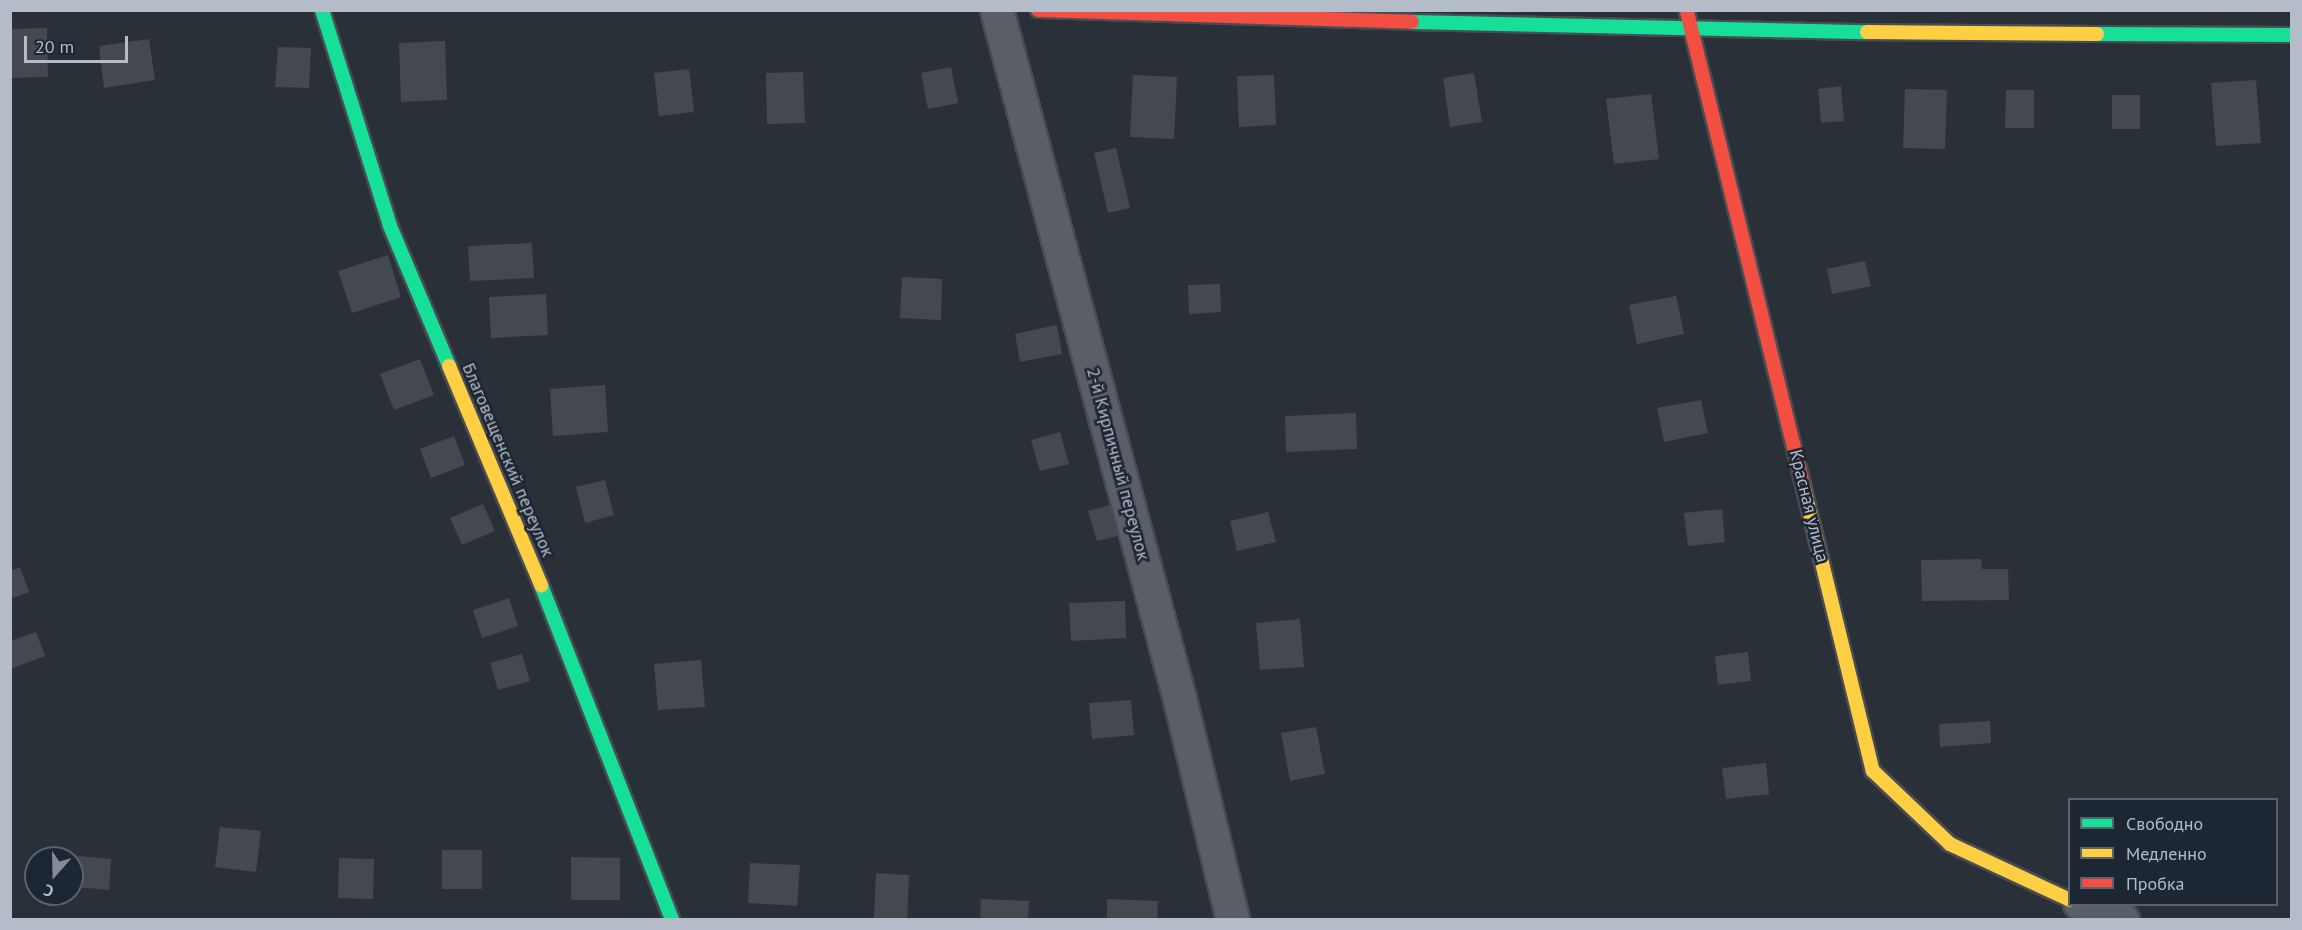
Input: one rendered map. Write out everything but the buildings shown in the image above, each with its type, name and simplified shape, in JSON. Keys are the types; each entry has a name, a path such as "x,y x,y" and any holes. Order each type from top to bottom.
{"street":[{"name":"Благовещенский переулок","path":"322,10 390,226 531,561 672,920"},
{"name":"2-й Кирпичный переулок","path":"997,10 1180,699 1233,920"},
{"path":"1038,10 1694,31 2292,35"},
{"name":"Красная улица","path":"1686,10 1694,31 1873,771 1950,844 2068,899"},
{"path":"2085,906 2123,920"}],"traffic: fast":[{"path":"322,10 390,226 449,366"},
{"path":"1412,22 1867,32"},
{"path":"2097,34 2292,35"},
{"path":"541,585 672,920"}],"traffic: slow":[{"path":"1867,32 2097,34"},
{"path":"449,366 541,585"},
{"path":"1804,489 1873,771 1950,844 2068,899"}],"traffic: jam":[{"path":"1038,10 1412,22"},
{"path":"1687,12 1804,489"}]}
